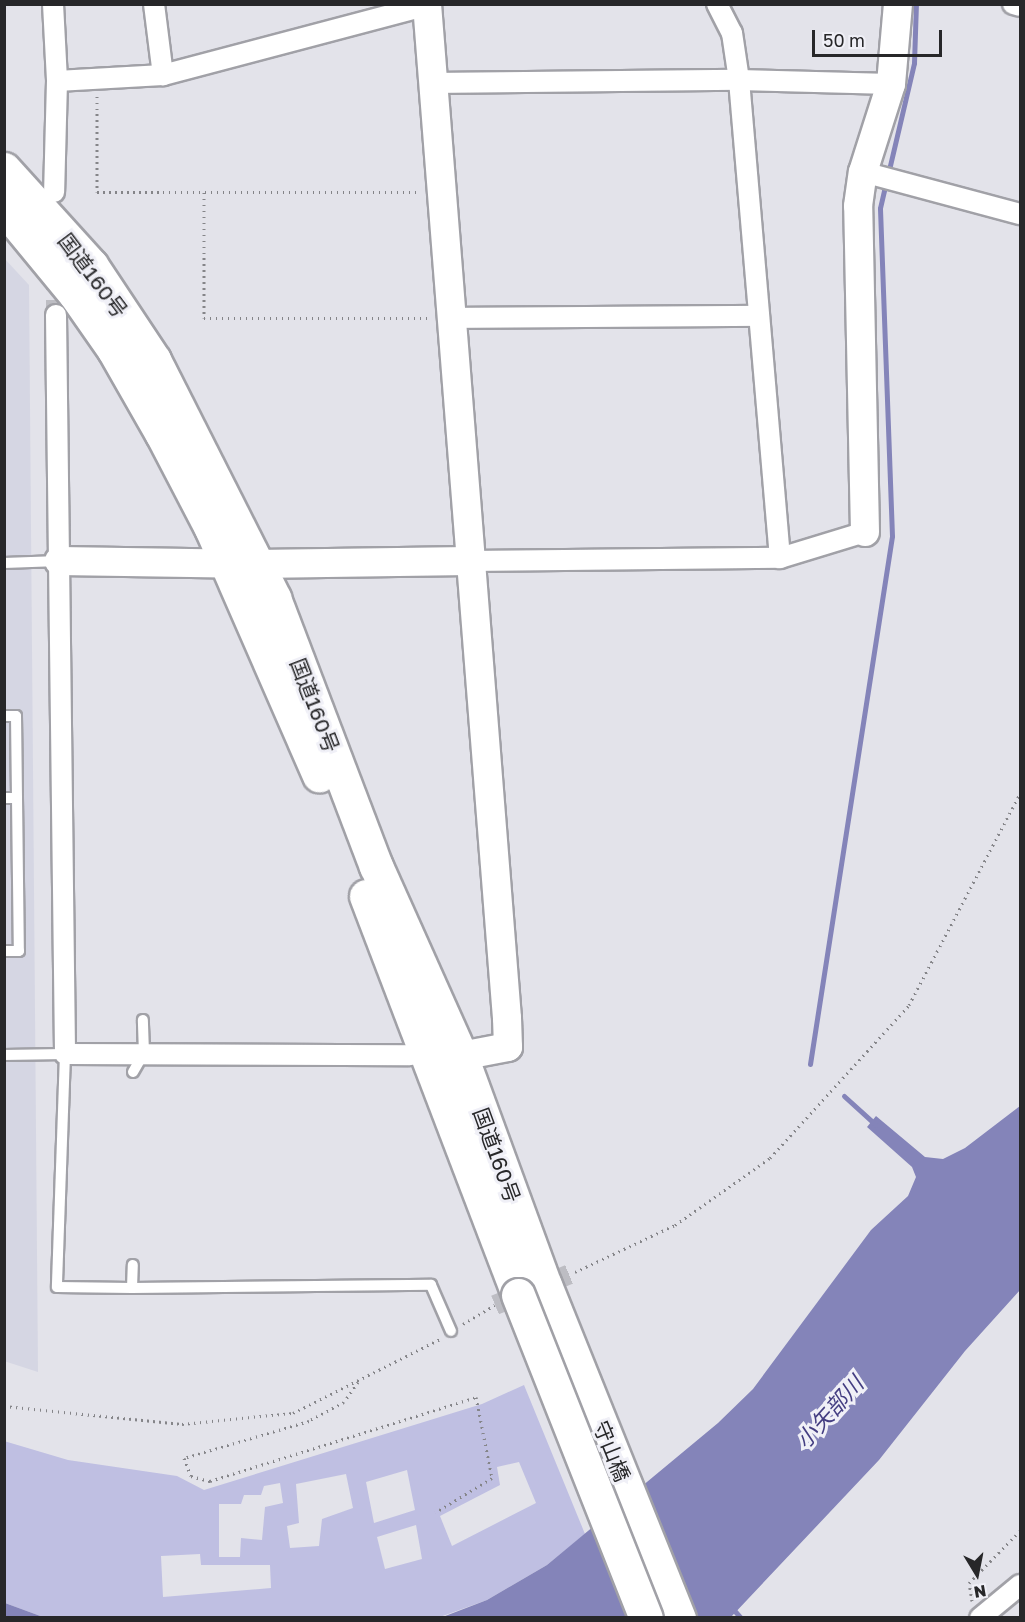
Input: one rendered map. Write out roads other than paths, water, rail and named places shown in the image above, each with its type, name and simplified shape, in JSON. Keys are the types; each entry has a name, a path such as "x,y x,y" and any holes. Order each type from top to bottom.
{"highway":[{"name":"国道160号","path":"4,169 91,265 154,360 241,564 519,1295"},
{"name":"国道160号","path":"4,208 75,294 114,350 241,564 274,598 376,866 460,1056 519,1295"},
{"name":"守山橋","path":"519,1295 646,1617"},
{"name":"守山橋","path":"519,1295 679,1617"}],"street":[{"path":"53,4 57,81 54,192"},
{"path":"154,4 163,75"},
{"path":"717,4 732,33 739,80 780,558"},
{"path":"59,561 96,566 780,558 865,532 858,207 880,176 898,4"},
{"path":"1013,4 1020,6"},
{"path":"57,81 163,75 428,5 431,83 508,1047 460,1056"},
{"path":"431,83 739,80 891,84"},
{"path":"880,176 1020,213"},
{"path":"57,315 65,1054 410,1055 425,1045"},
{"path":"450,318 759,316"},
{"path":"977,1612 1020,1585"}],"lane":[{"path":"4,563 59,561"},
{"path":"4,716 16,716 19,951 4,951"},
{"path":"4,798 17,798"},
{"path":"133,1072 144,1053 143,1020"},
{"path":"4,1055 65,1054 57,1287 431,1285 451,1330"},
{"path":"132,1288 133,1265"}],"water":[{"name":"小矢部川","path":"1020,1106 1020,1290 965,1351 879,1460 731,1617 440,1618 487,1600 547,1565 718,1423 753,1389 871,1230 908,1196 916,1177 912,1167 867,1127 876,1116 925,1157 943,1159 965,1148"},
{"path":"5,1603 43,1617 5,1617"}],"waterway":[{"path":"888,174 914,63 916,4"},
{"path":"810,1064 892,536 880,208 886,183"},
{"path":"844,1096 876,1125"},
{"path":"732,1608 741,1618"}],"tunnel":[{"path":"56,270 56,315"},
{"path":"495,1305 575,1272"}]}
